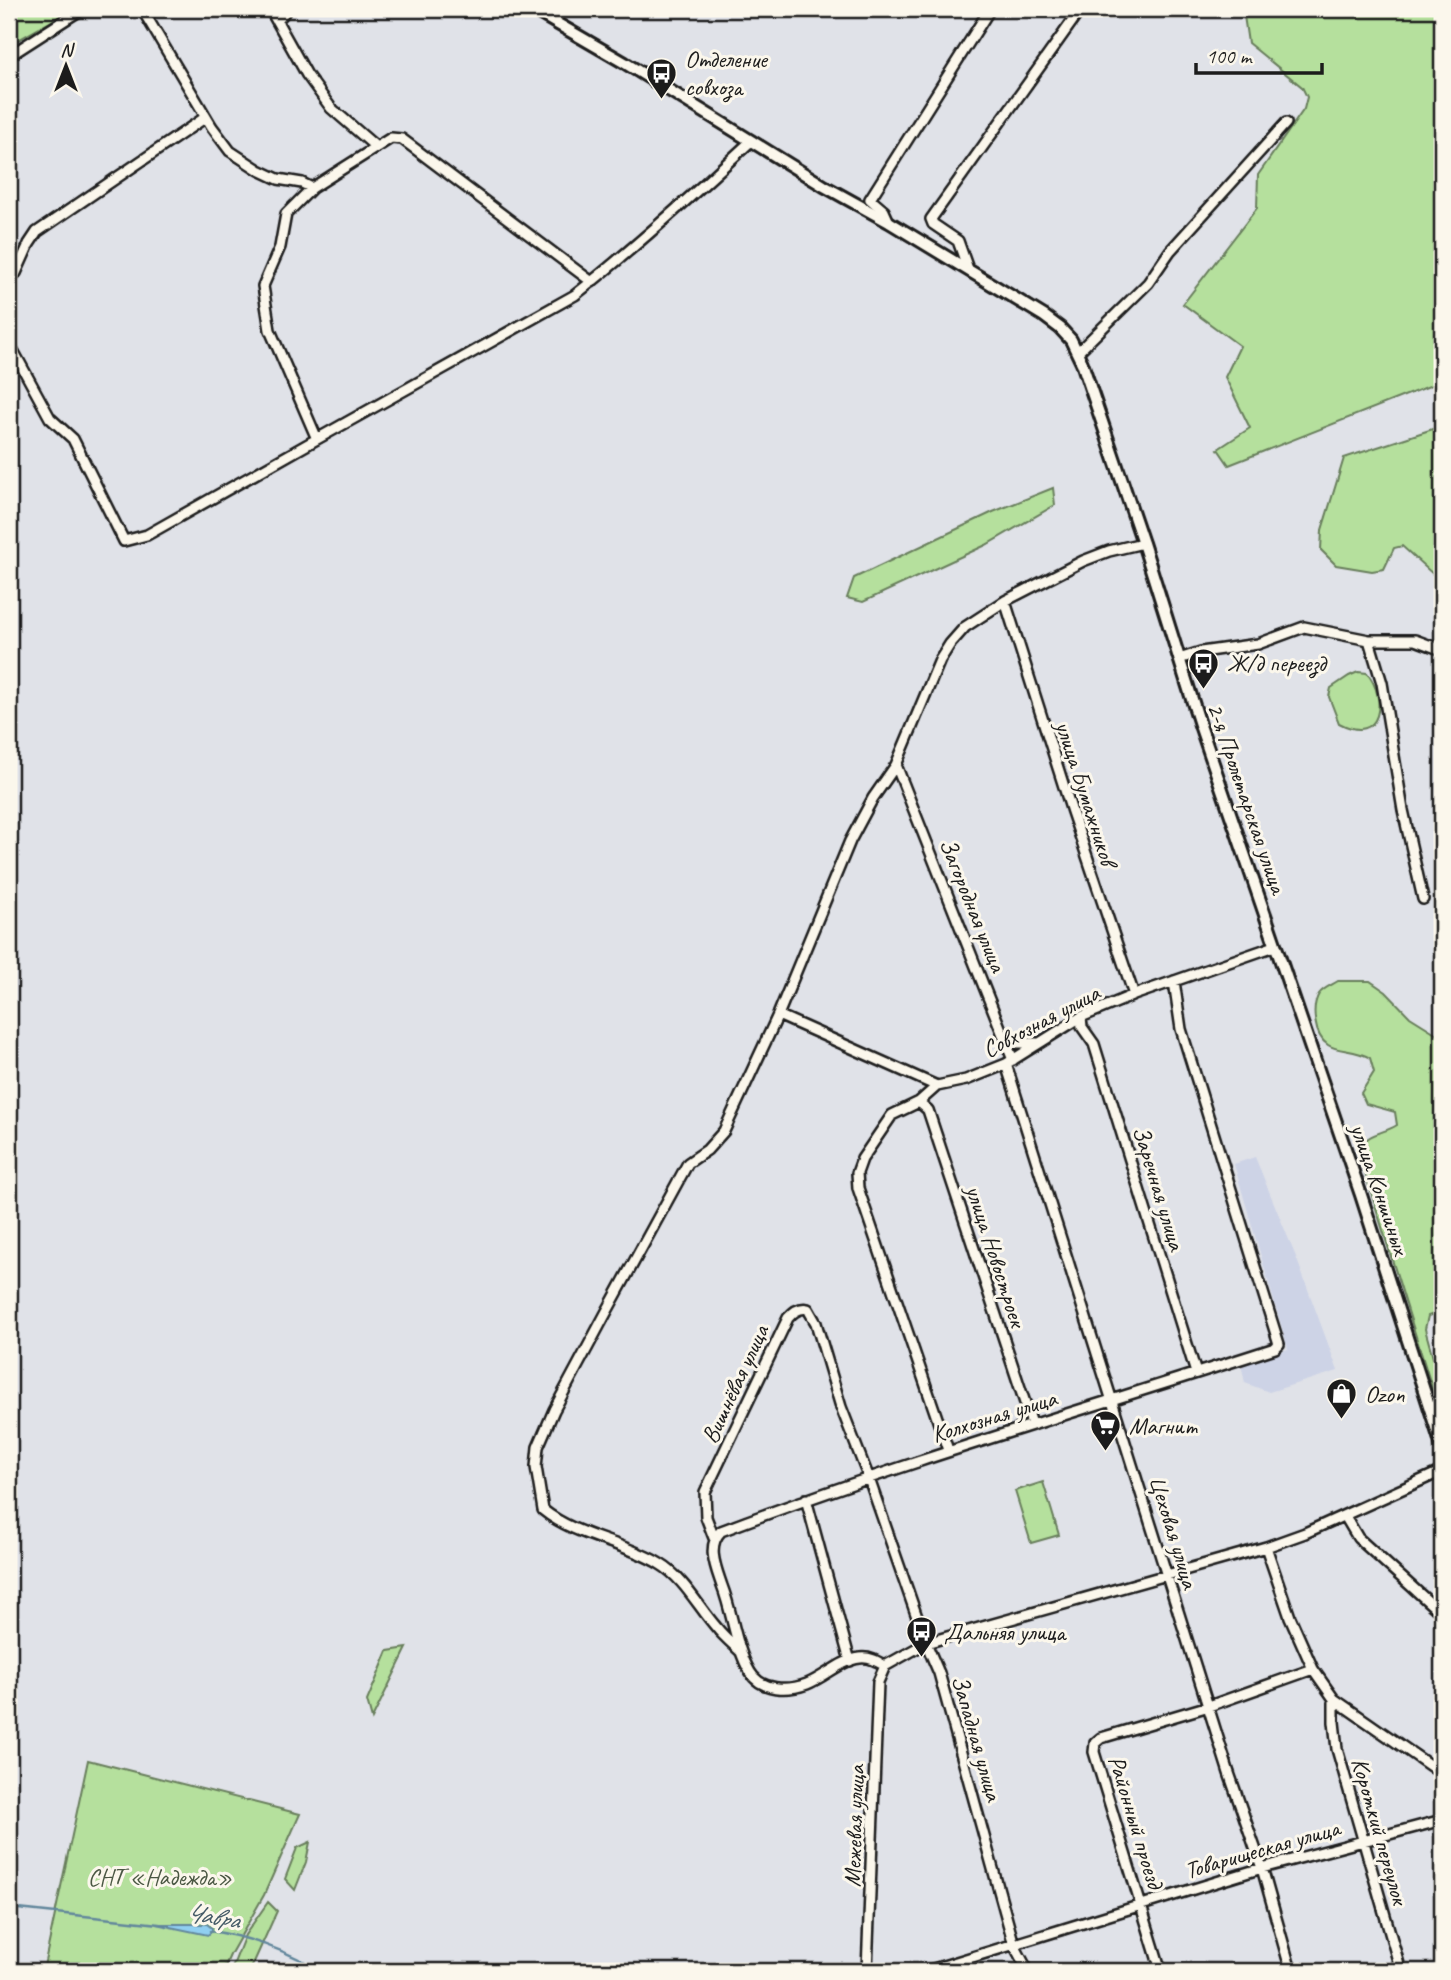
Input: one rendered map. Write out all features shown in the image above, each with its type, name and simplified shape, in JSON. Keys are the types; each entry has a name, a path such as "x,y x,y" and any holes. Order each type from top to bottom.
{"main road":[{"path":"532,9 824,186 968,268 1060,328 1078,352"},
{"name":"2-я Пролетарская улица","path":"1078,352 1275,946"},
{"name":"улица Коншиных","path":"1275,946 1361,1195 1442,1446"}],"street":[{"path":"9,56 82,9"},
{"path":"142,9 206,117 230,150 259,170 278,179 302,183 312,188"},
{"path":"270,9 307,75 331,108 376,147"},
{"path":"278,21 287,9"},
{"path":"555,22 561,9"},
{"path":"889,222 884,211 870,199 990,9"},
{"path":"968,268 958,241 933,224 931,219 1081,9"},
{"path":"9,277 16,273 37,232 206,117"},
{"path":"1078,352 1148,283 1170,251 1286,122"},
{"path":"317,439 270,330 264,286 280,247 286,214 312,188 391,138 402,139 592,282"},
{"path":"9,343 50,418 73,439 124,541 147,535 575,295 628,253 750,142"},
{"path":"740,1651 664,1566 642,1553 555,1520 543,1510 536,1467 538,1447 554,1410 688,1163 707,1150 724,1130 778,1015 850,841 873,798 896,765 940,660 950,644 965,626 1005,601 1083,561 1109,551 1143,543"},
{"name":"улица Бумажников","path":"1005,601 1063,787 1134,995"},
{"path":"1179,659 1209,651 1258,644 1304,626 1369,640 1415,640 1442,650"},
{"path":"1369,640 1382,683 1423,899"},
{"name":"Загородная улица","path":"896,765 1005,1040 1010,1062"},
{"name":"Совхозная улица","path":"948,1450 858,1188 857,1173 862,1159 892,1115 919,1102 937,1086 966,1080 1010,1062 1081,1017 1134,995 1275,946"},
{"name":"Колхозная улица","path":"717,1534 868,1476 1114,1400 1275,1348 1279,1344 1181,1029 1174,981"},
{"path":"778,1015 937,1086"},
{"name":"Заречная улица","path":"1081,1017 1082,1027 1094,1044 1196,1373"},
{"path":"1005,1040 1014,1043 1041,1042"},
{"name":"Цеховая улица","path":"1010,1062 1166,1576 1262,1868 1291,1971"},
{"name":"улица Новостроек","path":"919,1102 928,1110 1032,1424"},
{"name":"Вишнёвая улица","path":"717,1534 706,1517 705,1492 788,1318 804,1308 811,1312 817,1323 841,1407 868,1476"},
{"path":"717,1534 713,1551 717,1571 731,1609 740,1651 755,1680 766,1687 807,1684 860,1658 885,1665 926,1643 1266,1547 1345,1516 1442,1471"},
{"name":"Западная улица","path":"868,1476 939,1673 1014,1945 1028,1971"},
{"path":"806,1499 850,1661"},
{"path":"1345,1516 1358,1538 1442,1614"},
{"path":"1266,1547 1290,1617 1313,1669 1334,1699 1442,1774"},
{"name":"Межевая улица","path":"868,1971 878,1682 885,1665"},
{"name":"Районный проезд","path":"1161,1971 1094,1752 1095,1743 1101,1738 1209,1706 1313,1669"},
{"name":"Короткий переулок","path":"1334,1699 1337,1749 1401,1971"},
{"path":"1432,1765 1442,1755"},
{"name":"Товарищеская улица","path":"927,1971 1262,1868 1442,1820"}],"shaded area":[{"path":"1255,1157 1338,1371 1269,1392 1245,1383 1241,1364 1288,1349 1234,1164"}],"green space":[{"path":"9,9 73,9 9,45"},
{"path":"1243,9 1442,9 1442,381 1229,465 1218,449 1250,428 1225,377 1240,346 1183,304 1257,208 1258,175 1304,109 1307,97 1302,87 1248,43"},
{"path":"1442,426 1442,575 1435,576 1402,546 1394,548 1384,569 1372,571 1336,565 1321,550 1322,530 1344,458"},
{"path":"1053,488 1055,505 986,545 863,602 847,598 854,578 993,512"},
{"path":"1358,672 1367,673 1373,683 1379,705 1377,716 1372,724 1365,728 1339,723 1329,697 1331,688"},
{"path":"1338,981 1370,981 1386,992 1410,1017 1442,1037 1442,1314 1428,1316 1425,1329 1442,1390 1442,1420 1362,1163 1360,1147 1372,1136 1397,1125 1395,1112 1366,1104 1361,1093 1374,1072 1370,1058 1328,1045 1317,1028 1315,1006 1319,994"},
{"path":"1043,1482 1059,1535 1031,1543 1015,1491"},
{"path":"407,1648 372,1719 367,1701 388,1651"},
{"name":"СНТ «Надежда»","path":"88,1760 300,1814 264,1895 223,1971 43,1971"},
{"path":"310,1842 306,1862 295,1890 285,1879 297,1848"},
{"path":"268,1902 277,1911 250,1971 231,1971 245,1935"}],"water":[{"path":"156,1924 207,1924 212,1931 208,1935"}],"waterway":[{"name":"Чавра","path":"9,1908 159,1924"},
{"name":"Чавра","path":"210,1931 268,1946 322,1971"}],"place":[{"name":"Отделение совхоза","path":"662,100"},
{"name":"Ж/д переезд","path":"1204,690"},
{"name":"Ozon","path":"1342,1421"},
{"name":"Магнит","path":"1106,1453"},
{"name":"Дальняя улица","path":"921,1659"}]}
